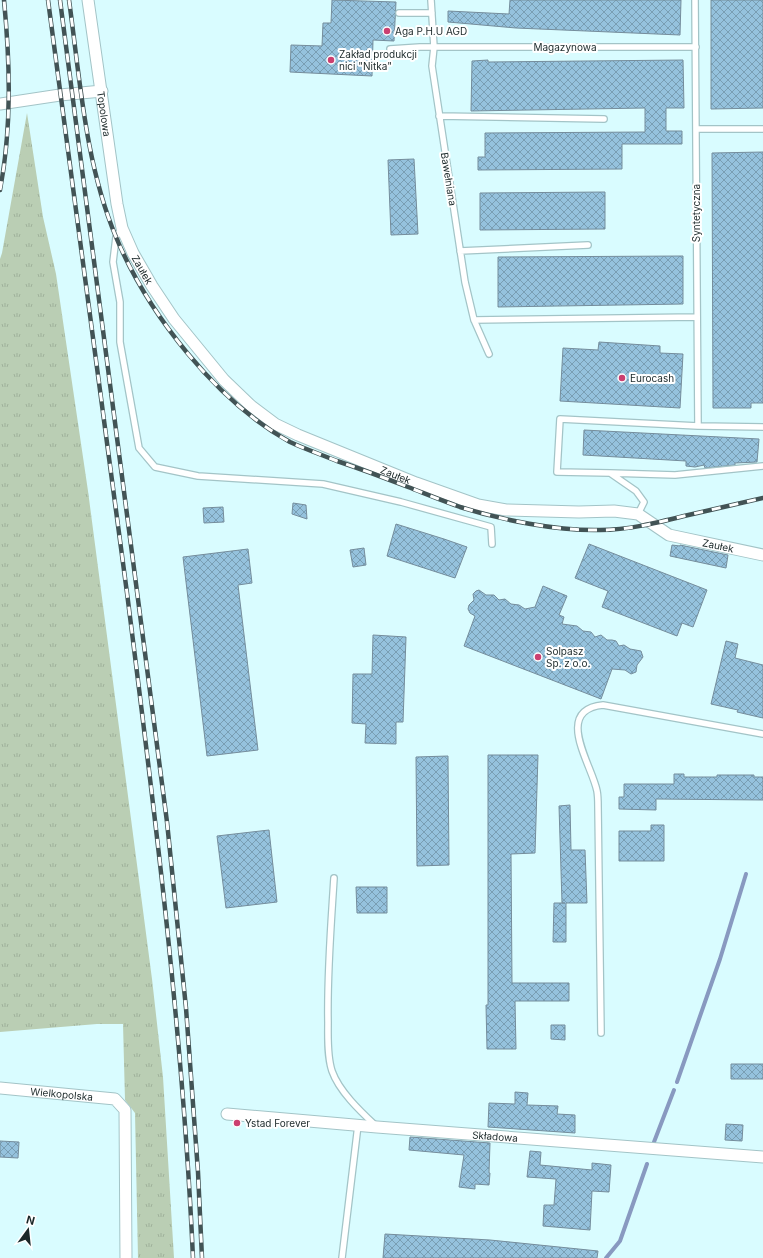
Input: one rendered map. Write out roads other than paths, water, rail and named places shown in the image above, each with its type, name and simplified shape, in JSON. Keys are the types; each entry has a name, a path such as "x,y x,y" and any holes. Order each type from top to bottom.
{"street":[{"name":"Topolowa","path":"88,0 117,204 122,228"},
{"path":"0,104 60,95 102,91"},
{"name":"Zaułek","path":"122,228 133,253 152,286 196,348 224,380 250,405 275,424 298,436 416,483 478,505 506,510 579,512 614,511 638,514 669,535 763,555"},
{"name":"Wielkopolska","path":"0,1088 115,1099 122,1105 125,1110 126,1258"},
{"name":"Składowa","path":"227,1114 763,1157"}],"lane":[{"name":"Bawełniana","path":"431,0 434,47 432,66 460,251 474,320 489,354"},
{"name":"Syntetyczna","path":"695,0 698,426"},
{"path":"400,13 432,13"},
{"name":"Magazynowa","path":"390,48 696,46"},
{"path":"440,116 604,119"},
{"path":"696,129 763,129"},
{"path":"122,228 116,237 113,262 120,302 120,342 139,448 155,467 198,476 323,484 401,502 491,527 492,544"},
{"path":"460,251 588,245"},
{"path":"474,320 697,317"},
{"path":"763,427 698,426 560,419 557,472 675,475 763,466"},
{"path":"610,473 636,491 644,502 638,514"},
{"path":"601,1033 598,807 597,791 579,742 578,726 582,715 592,706 603,705 763,734"},
{"path":"334,878 328,991 329,1058 332,1071 338,1083 356,1106 377,1127"},
{"path":"342,1258 358,1125"}],"waterway":[{"path":"677,1082 720,959 746,874"},
{"path":"654,1142 674,1090"},
{"path":"606,1258 620,1241 647,1164"}],"railway":[{"path":"0,190 7,143 9,95 8,47 4,0"},
{"path":"48,0 127,593 158,842 182,1091 193,1258"},
{"path":"60,0 167,822 186,1008 198,1172 202,1258"},
{"path":"69,0 90,150 97,180 116,237 146,296 166,325 211,380 263,425 290,442 302,447 460,507 493,516 547,527 583,530 610,530 652,524 763,498"}],"place":[{"name":"Aga P.H.U AGD","path":"387,31"},
{"name":"Zakład produkcji nici \"Nitka\"","path":"331,60"},
{"name":"Eurocash","path":"622,378"},
{"name":"Solpasz Sp. z o.o.","path":"538,657"},
{"name":"Ystad Forever","path":"237,1123"}]}
